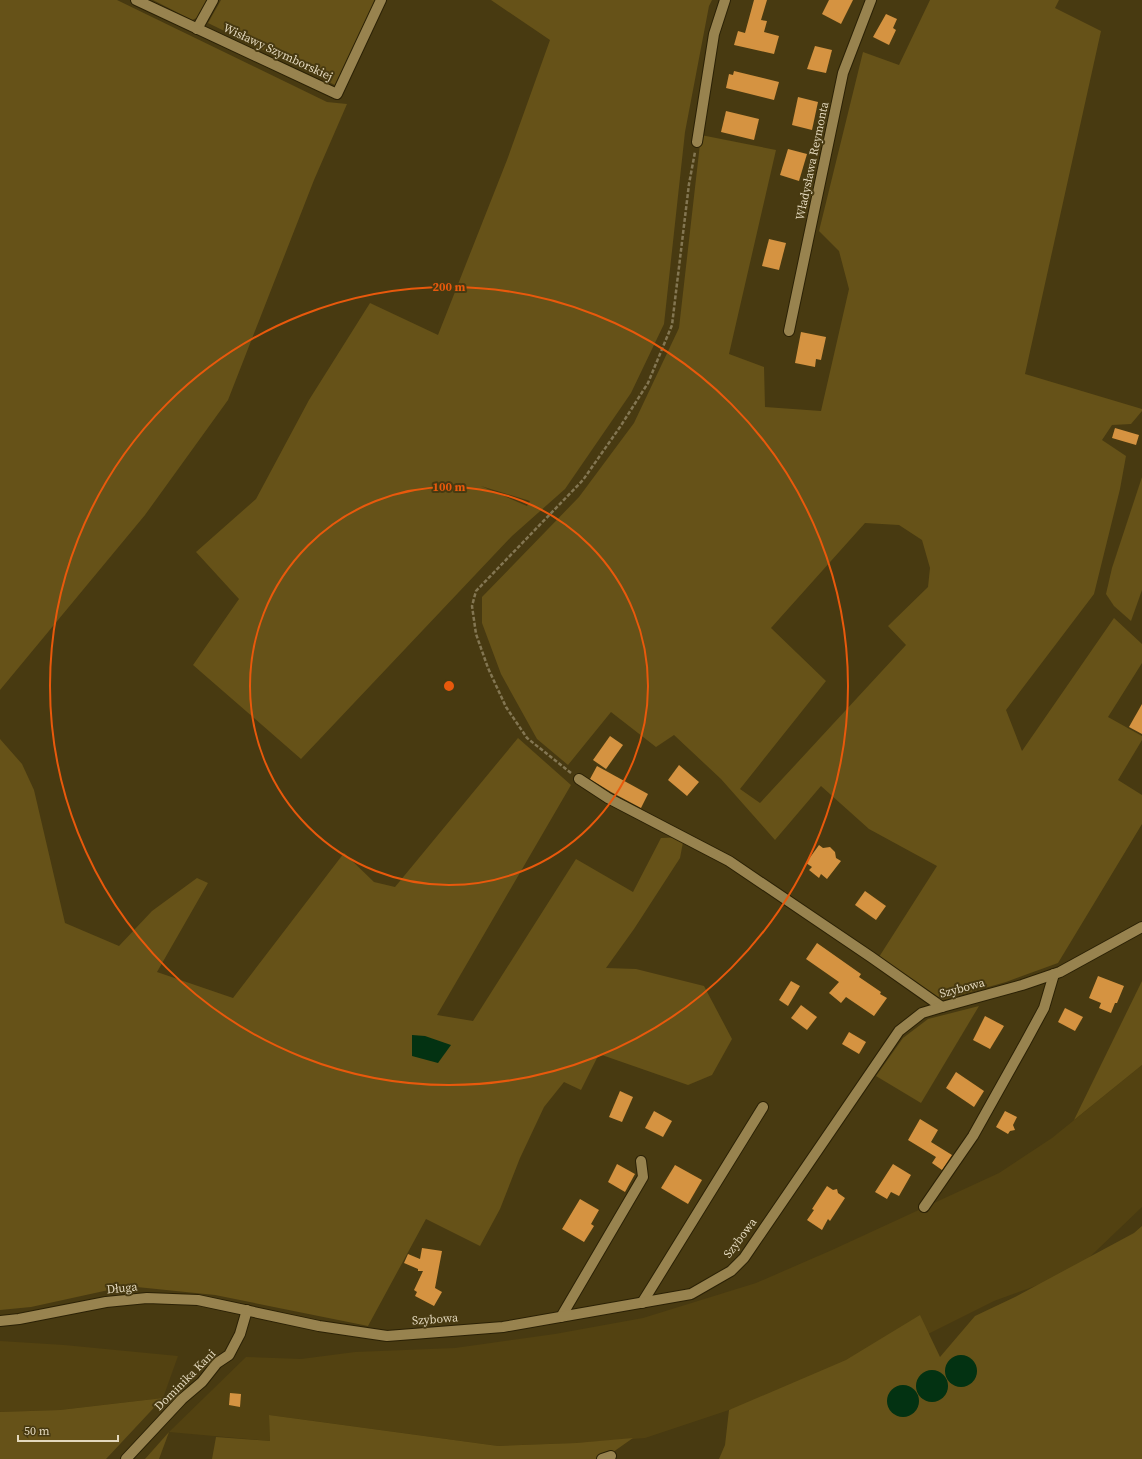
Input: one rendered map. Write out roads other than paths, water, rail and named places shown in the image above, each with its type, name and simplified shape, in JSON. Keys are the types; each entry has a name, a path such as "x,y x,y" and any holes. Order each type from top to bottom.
{"street":[{"name":"Wisławy Szymborskiej","path":"136,0 338,94 382,0"},
{"path":"197,29 213,0"},
{"path":"697,142 714,34 725,0"},
{"name":"Władysława Reymonta","path":"789,331 843,73 871,0"},
{"path":"579,779 608,798 729,861 942,1007"},
{"name":"Szybowa","path":"247,1310 319,1326 387,1336 503,1327 691,1294 731,1271 744,1258 899,1031 922,1013 1022,986 1054,974 1142,927"},
{"path":"924,1207 973,1136 1025,1044 1044,1008 1054,974"},
{"path":"642,1303 763,1107"},
{"path":"561,1317 643,1177 641,1161"},
{"name":"Długa","path":"0,1321 19,1319 106,1302 147,1298 198,1300 247,1310"},
{"name":"Dominika Kani","path":"126,1459 182,1399 202,1382 217,1363 229,1355 240,1334 247,1310"}]}
